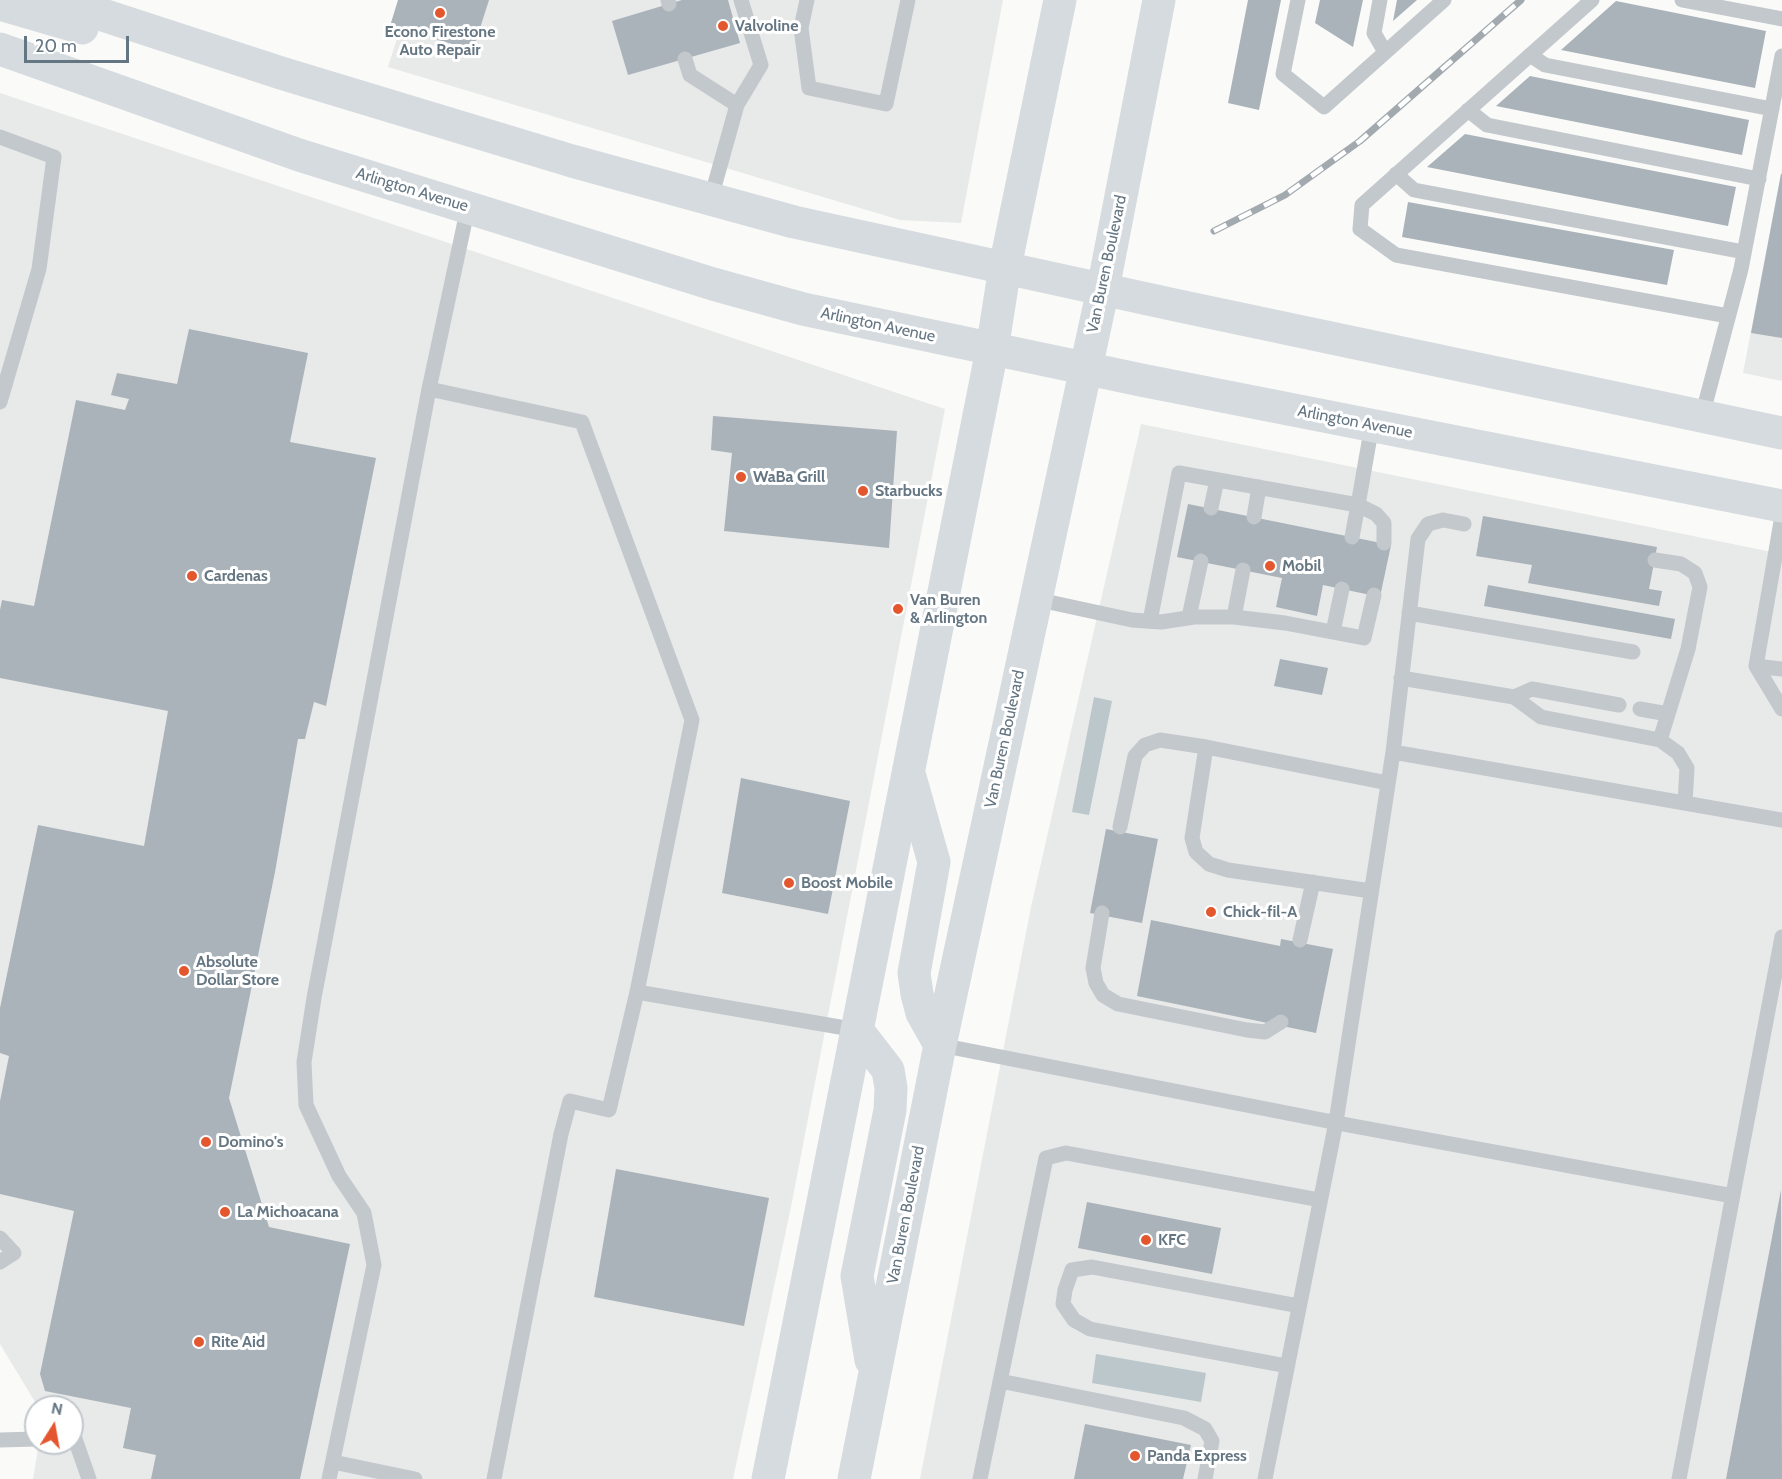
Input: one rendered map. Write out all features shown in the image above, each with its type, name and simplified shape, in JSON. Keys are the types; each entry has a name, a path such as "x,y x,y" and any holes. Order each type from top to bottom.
{"main road":[{"path":"57,0 194,45 572,161 794,222 1782,433"},
{"path":"768,1479 992,350 1005,267 1060,0"},
{"name":"Van Buren Boulevard","path":"854,1479 940,1045 1103,289 1159,0"},
{"path":"0,4 92,31 194,45"},
{"name":"Arlington Avenue","path":"0,49 299,155 713,284 803,309 1085,369 1782,506"},
{"path":"909,772 934,862 914,973 916,994 922,1013 940,1045"},
{"path":"857,1030 888,1070 891,1088 890,1110 857,1276 874,1380"}],"lane":[{"path":"711,198 737,105 761,65 741,0"},
{"path":"807,0 801,28 809,88 885,104 908,0"},
{"path":"1298,0 1283,74 1323,107 1444,0"},
{"path":"1380,0 1374,33 1385,52"},
{"path":"1592,0 1362,205 1360,229 1396,255 1728,316"},
{"path":"1682,0 1782,19"},
{"path":"1530,55 1545,65 1772,109"},
{"path":"1702,416 1744,252 1782,56"},
{"path":"685,59 690,75 737,105"},
{"path":"1468,110 1487,125 1758,179"},
{"path":"0,137 54,157 39,269 0,402"},
{"path":"1396,174 1414,190 1744,252"},
{"path":"329,1479 374,1265 364,1213 339,1176 306,1105 304,1062 314,998 429,389 468,207"},
{"path":"429,389 582,422 692,720 637,992 609,1110 570,1101 561,1134 494,1479"},
{"path":"1352,537 1372,425"},
{"path":"1149,621 1179,473 1358,505 1376,514 1384,523 1384,543"},
{"path":"1211,508 1217,480"},
{"path":"1254,517 1259,488"},
{"path":"1782,516 1756,666 1782,709"},
{"path":"1265,1479 1336,1122 1393,752 1418,539 1428,524 1443,520 1464,524"},
{"path":"1654,560 1681,564 1695,573 1700,587 1688,649 1660,741"},
{"path":"1190,618 1201,561"},
{"path":"1234,617 1244,570"},
{"path":"1333,632 1342,589"},
{"path":"1035,600 1132,620 1161,622 1190,618 1234,617 1285,623 1364,638 1374,595"},
{"path":"1409,613 1633,652"},
{"path":"1756,666 1782,669"},
{"path":"1401,678 1514,697 1540,717 1660,741 1678,753 1687,768 1685,803"},
{"path":"1514,697 1532,689 1620,705"},
{"path":"1640,709 1668,714"},
{"path":"1120,827 1135,756 1145,745 1160,740 1388,783"},
{"path":"1206,747 1192,838 1196,852 1209,864 1228,870 1371,891"},
{"path":"1393,752 1782,820"},
{"path":"1300,940 1313,882"},
{"path":"1102,913 1093,968 1096,983 1103,995 1118,1004 1247,1030 1265,1032 1281,1022"},
{"path":"1678,1479 1782,938"},
{"path":"637,992 857,1030"},
{"path":"940,1045 1733,1196"},
{"path":"980,1479 1046,1158 1066,1153 1320,1200"},
{"path":"0,1238 14,1253 0,1262"},
{"path":"1287,1366 1090,1329 1074,1320 1063,1304 1065,1290 1072,1270 1092,1266 1299,1306"},
{"path":"1000,1381 1184,1418 1205,1429 1212,1441 1205,1479"},
{"path":"0,1440 24,1439"},
{"path":"81,1455 89,1479"},
{"path":"333,1462 415,1479"}],"shaded area":[{"path":"409,0 1003,0 961,223 900,220 388,67"},
{"path":"0,93 945,409 791,1207 733,1479 33,1479 37,1455 84,1455 84,1395 31,1395 0,1344"},
{"path":"1782,168 1782,381 1743,373"},
{"path":"1141,424 1782,554 1782,1479 920,1479 1031,907"},
{"path":"1094,697 1112,701 1089,815 1072,812"},
{"path":"1096,1354 1206,1373 1201,1402 1092,1383"}],"building":[{"name":"Econo Firestone Auto Repair","path":"398,0 489,0 473,50 390,26"},
{"path":"682,0 728,0 740,43 628,75 612,21"},
{"path":"1248,0 1281,0 1259,110 1228,103"},
{"path":"1320,0 1363,0 1353,47 1315,23"},
{"path":"1397,0 1417,0 1393,21"},
{"path":"1616,1 1766,31 1755,88 1561,50"},
{"path":"1530,76 1749,120 1742,155 1496,106"},
{"path":"1465,134 1736,187 1728,226 1427,167"},
{"path":"1782,174 1782,338 1751,333"},
{"path":"1408,202 1674,250 1667,285 1402,237"},
{"path":"189,329 308,353 290,442 376,458 326,706 314,702 305,739 298,739 275,872 229,1098 269,1227 350,1244 300,1479 151,1479 156,1455 123,1448 131,1408 84,1399 84,1395 65,1395 45,1391 40,1374 74,1211 0,1194 0,1101 9,1056 0,1053 0,1008 38,825 144,846 168,711 0,678 2,600 34,606 76,400 125,410 129,399 111,395 117,373 177,384"},
{"path":"713,416 897,431 889,548 724,531 732,453 711,450"},
{"path":"1188,504 1391,545 1380,597 1323,585 1317,616 1276,607 1282,578 1177,557"},
{"path":"1483,516 1657,547 1649,589 1662,591 1659,606 1528,583 1532,565 1476,556"},
{"path":"1488,585 1675,619 1671,639 1484,606"},
{"path":"1280,659 1328,668 1322,695 1274,686"},
{"path":"741,778 850,801 828,914 722,893"},
{"path":"1106,829 1158,839 1142,923 1090,913"},
{"path":"1151,920 1280,946 1281,939 1333,949 1316,1033 1137,996"},
{"path":"616,1169 769,1198 744,1326 594,1297"},
{"path":"1781,1190 1782,1479 1726,1479"},
{"path":"1087,1202 1221,1228 1212,1274 1078,1248"},
{"path":"1085,1424 1191,1445 1183,1479 1074,1479"}],"railway":[{"path":"1214,231 1285,195 1360,141 1521,0"}],"place":[{"name":"Econo Firestone Auto Repair","path":"440,13"},
{"name":"Valvoline","path":"723,26"},
{"name":"WaBa Grill","path":"741,477"},
{"name":"Starbucks","path":"863,491"},
{"name":"Mobil","path":"1270,566"},
{"name":"Cardenas","path":"192,576"},
{"name":"Van Buren & Arlington","path":"898,609"},
{"name":"Boost Mobile","path":"789,883"},
{"name":"Chick-fil-A","path":"1211,912"},
{"name":"Absolute Dollar Store","path":"184,971"},
{"name":"Domino's","path":"206,1142"},
{"name":"La Michoacana","path":"225,1212"},
{"name":"KFC","path":"1146,1240"},
{"name":"Rite Aid","path":"199,1342"},
{"name":"Panda Express","path":"1135,1456"}]}
